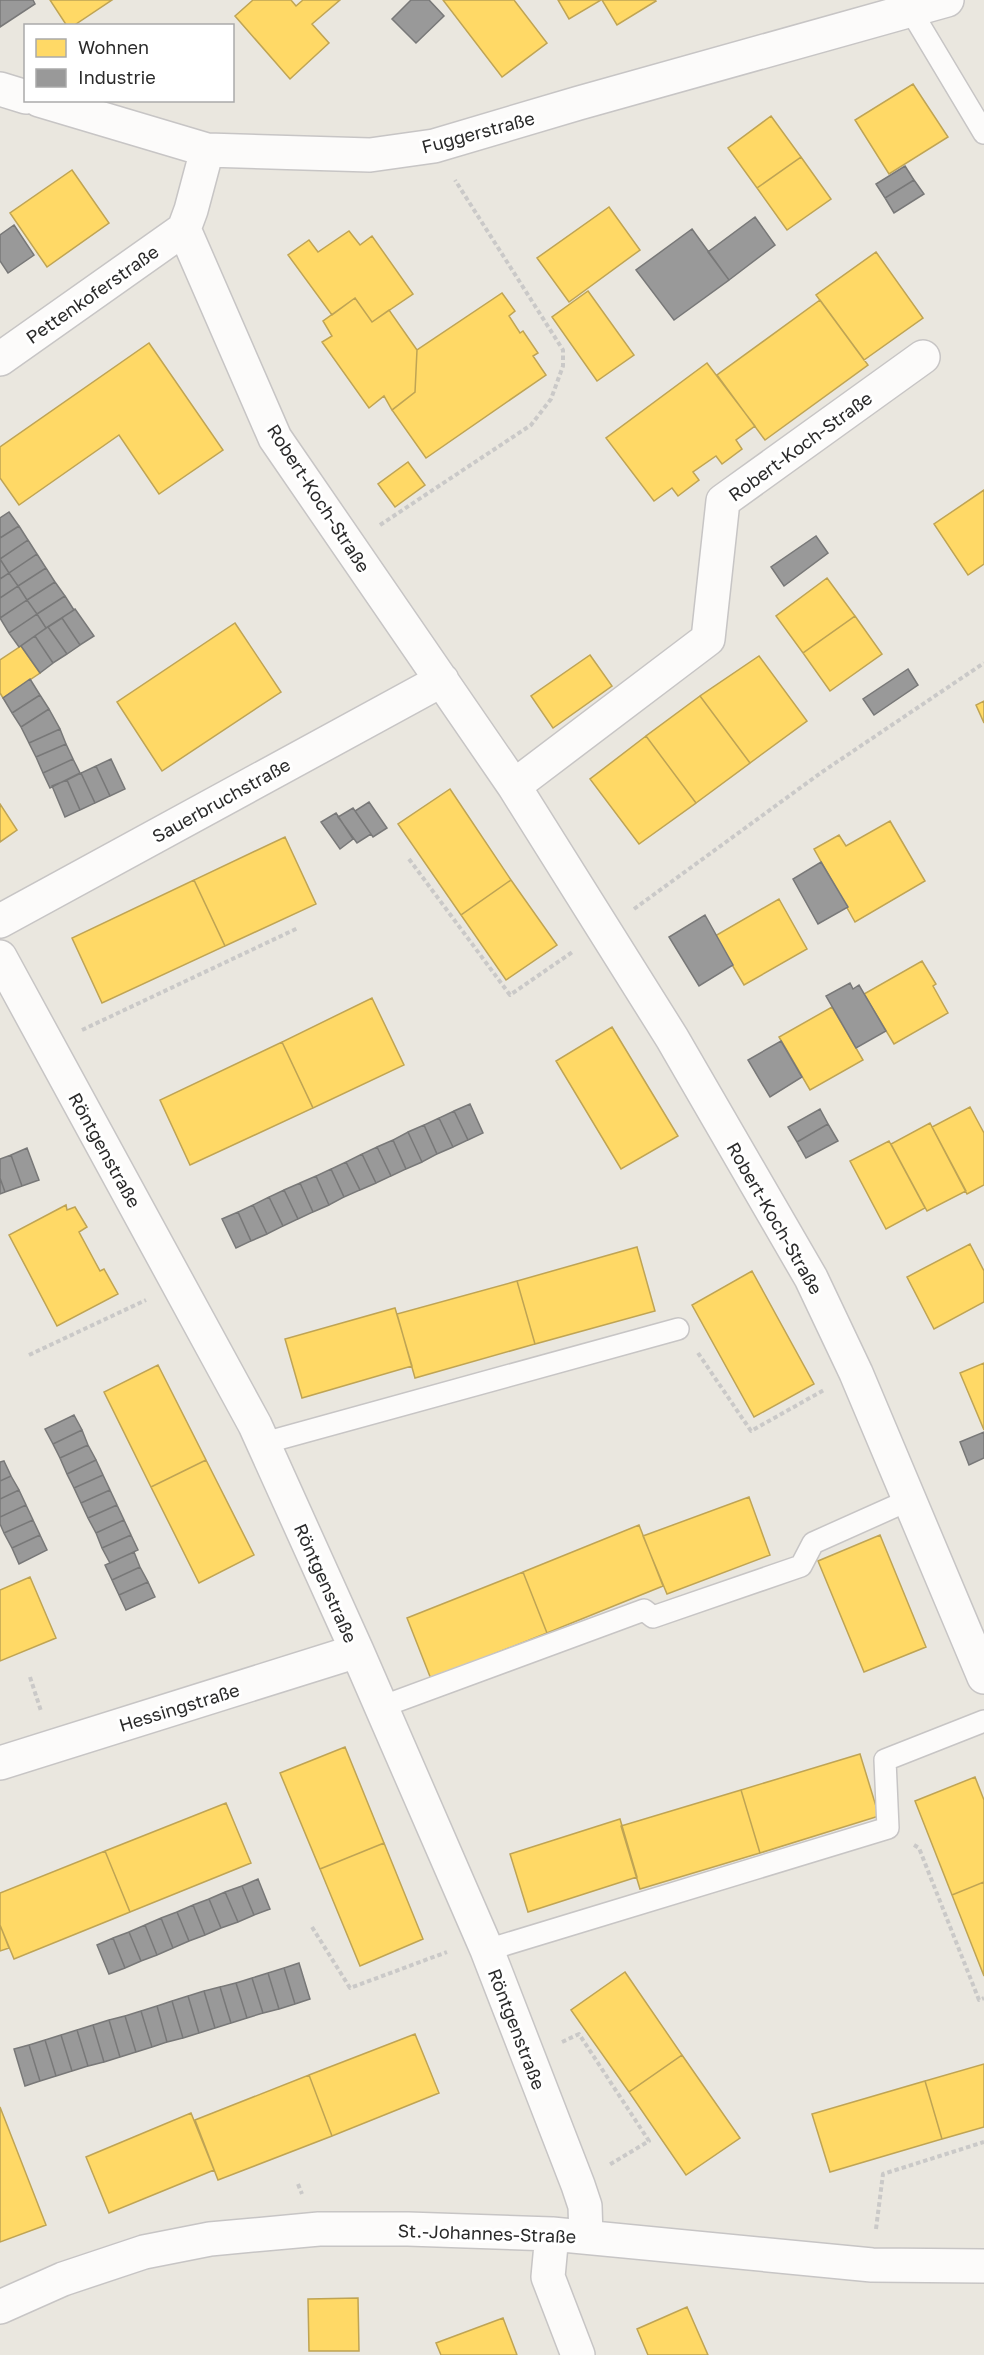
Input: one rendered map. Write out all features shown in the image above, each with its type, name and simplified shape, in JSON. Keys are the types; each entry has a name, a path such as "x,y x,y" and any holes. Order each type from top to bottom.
{"street":[{"name":"Fuggerstraße","path":"46,102 207,150 370,155 434,146 947,0"},
{"path":"0,89 24,96"},
{"path":"184,229 207,150"},
{"name":"Robert-Koch-Straße","path":"184,229 275,438 514,786 672,1038 811,1278 856,1373 984,1677"},
{"name":"Pettenkoferstraße","path":"0,359 184,229"},
{"name":"Robert-Koch-Straße","path":"514,786 708,639 723,501 923,357"},
{"name":"Sauerbruchstraße","path":"0,921 442,680"},
{"name":"Röntgenstraße","path":"0,957 264,1443 484,1944 578,2185 585,2206 586,2236"},
{"name":"Hessingstraße","path":"0,1763 357,1652"},
{"name":"St.-Johannes-Straße","path":"0,2307 63,2279 144,2252 210,2239 319,2229 429,2229 552,2234 872,2265 984,2266"},
{"path":"552,2234 548,2277 578,2355"}],"lane":[{"path":"911,11 984,133"},
{"path":"264,1443 678,1329"},
{"path":"381,1707 644,1610 653,1617 801,1566 813,1543 909,1500"},
{"path":"484,1944 888,1828 885,1760 984,1721"}],"path":[{"path":"350,545 531,425 551,399 563,366 563,350 434,146"},
{"path":"409,859 510,995 822,772 984,663"},
{"path":"49,1046 298,928"},
{"path":"29,1355 179,1285"},
{"path":"678,1329 697,1351 751,1431 856,1373"},
{"path":"888,1828 919,1848 980,2000 984,1998"},
{"path":"312,1927 350,1988 484,1944"},
{"path":"527,2058 579,2034 649,2140 578,2185"},
{"path":"872,2265 883,2174 984,2142"}],"building: Wohnen":[{"path":"50,0 112,0 76,24 66,24"},
{"path":"253,0 291,0 296,6 303,0 340,0 312,24 329,43 290,79 235,16"},
{"path":"443,0 514,0 547,43 502,77"},
{"path":"558,0 601,0 569,19"},
{"path":"602,0 655,0 656,1 617,25"},
{"path":"913,84 948,137 889,174 855,120"},
{"path":"771,116 801,157 757,188 728,148"},
{"path":"801,157 831,199 787,230 757,188"},
{"path":"72,170 109,223 47,267 10,213"},
{"path":"609,207 640,250 569,302 537,258"},
{"path":"349,231 360,245 372,236 413,294 372,322 355,298 332,315 288,255 309,240 318,252"},
{"path":"876,252 923,318 864,360 816,295"},
{"path":"588,291 634,355 597,381 552,317"},
{"path":"502,293 515,311 509,316 520,333 523,331 538,353 533,356 546,375 426,458 392,410 415,392 417,350"},
{"path":"355,298 372,322 389,310 417,350 415,392 392,410 384,396 369,408 322,342 332,336 323,321"},
{"path":"820,300 868,365 765,440 717,375"},
{"path":"149,343 223,450 159,494 119,435 19,505 0,478 0,447"},
{"path":"707,363 755,426 736,440 742,449 722,464 716,456 693,472 699,480 678,496 672,488 654,501 606,438"},
{"path":"408,462 425,485 395,507 378,484"},
{"path":"984,490 984,564 968,575 934,524"},
{"path":"827,578 855,616 803,653 776,616"},
{"path":"855,616 882,654 830,691 803,653"},
{"path":"235,623 281,692 162,771 117,702"},
{"path":"21,646 40,673 3,698 0,693 0,660"},
{"path":"590,655 612,686 553,728 531,696"},
{"path":"759,656 807,721 750,763 700,696"},
{"path":"700,696 750,763 696,803 646,736"},
{"path":"984,701 984,723 976,705"},
{"path":"646,736 696,803 639,844 590,779"},
{"path":"450,789 511,880 461,915 398,824"},
{"path":"0,804 17,830 0,842"},
{"path":"890,821 925,881 855,922 814,849 839,835 846,846"},
{"path":"285,837 316,904 225,946 194,880"},
{"path":"194,880 225,946 102,1003 72,938"},
{"path":"511,880 557,945 506,980 461,915"},
{"path":"779,899 807,949 744,985 715,936"},
{"path":"922,961 936,984 933,986 948,1013 894,1044 864,994"},
{"path":"372,998 404,1065 313,1108 282,1042"},
{"path":"832,1007 863,1060 810,1090 779,1037"},
{"path":"612,1027 678,1136 621,1169 556,1061"},
{"path":"282,1042 313,1108 190,1165 160,1100"},
{"path":"970,1107 984,1133 984,1185 967,1194 932,1127"},
{"path":"930,1123 966,1191 927,1211 891,1144"},
{"path":"889,1141 925,1208 886,1229 850,1161"},
{"path":"66,1205 67,1210 75,1207 87,1227 79,1232 100,1271 104,1269 118,1294 57,1326 9,1235"},
{"path":"970,1244 984,1271 984,1302 934,1329 907,1277"},
{"path":"637,1247 655,1311 535,1344 517,1281"},
{"path":"752,1271 814,1384 754,1417 692,1305"},
{"path":"517,1281 535,1344 415,1378 397,1314"},
{"path":"395,1308 412,1366 302,1398 285,1339"},
{"path":"984,1363 984,1430 960,1373"},
{"path":"158,1365 206,1460 151,1487 104,1392"},
{"path":"206,1460 254,1555 199,1583 151,1487"},
{"path":"749,1497 770,1555 667,1594 643,1536"},
{"path":"639,1525 663,1586 547,1633 523,1572"},
{"path":"880,1535 926,1647 864,1672 818,1561"},
{"path":"523,1572 547,1633 431,1679 407,1618"},
{"path":"30,1577 56,1638 0,1661 0,1590"},
{"path":"345,1747 384,1843 320,1869 280,1773"},
{"path":"860,1754 879,1816 760,1853 741,1790"},
{"path":"975,1777 984,1800 984,1882 952,1895 915,1801"},
{"path":"741,1790 760,1853 640,1889 621,1826"},
{"path":"226,1803 251,1863 130,1912 105,1851"},
{"path":"620,1819 637,1877 528,1912 510,1854"},
{"path":"384,1843 423,1939 360,1966 320,1869"},
{"path":"105,1851 130,1912 14,1959 0,1925 0,1893"},
{"path":"984,1882 984,1976 952,1895"},
{"path":"0,1925 9,1948 0,1951"},
{"path":"625,1972 682,2055 629,2092 571,2010"},
{"path":"415,2034 439,2093 332,2136 309,2075"},
{"path":"682,2055 740,2138 686,2175 629,2092"},
{"path":"984,2064 984,2127 942,2139 925,2081"},
{"path":"309,2075 332,2136 218,2180 195,2120"},
{"path":"925,2081 942,2139 830,2172 812,2114"},
{"path":"0,2107 46,2225 0,2242"},
{"path":"191,2113 214,2170 109,2213 86,2157"},
{"path":"358,2298 359,2351 309,2351 308,2299"},
{"path":"687,2307 708,2355 648,2355 637,2329"},
{"path":"503,2318 517,2355 441,2355 436,2343"}],"building: Industrie":[{"path":"0,0 33,0 35,4 0,27"},
{"path":"411,0 429,0 444,16 416,43 392,19"},
{"path":"905,166 914,180 885,198 876,184"},
{"path":"914,180 924,194 894,213 885,198"},
{"path":"755,217 775,245 729,280 708,252"},
{"path":"14,225 34,255 8,273 0,261 0,235"},
{"path":"692,229 729,280 674,320 636,270"},
{"path":"9,512 19,526 0,538 0,518"},
{"path":"19,526 28,540 0,559 0,538"},
{"path":"816,536 828,553 784,586 771,567"},
{"path":"28,540 37,554 9,573 0,559"},
{"path":"37,554 46,568 18,586 9,573"},
{"path":"0,559 9,573 0,579"},
{"path":"46,568 55,582 27,600 18,586"},
{"path":"9,573 18,586 0,598 0,579"},
{"path":"55,582 65,596 37,614 27,600"},
{"path":"18,586 27,600 0,618 0,598"},
{"path":"65,596 74,610 46,628 37,614"},
{"path":"27,600 37,614 9,633 0,618"},
{"path":"75,609 94,636 80,645 62,618"},
{"path":"37,614 46,628 19,647 9,633"},
{"path":"62,618 80,645 67,654 48,627"},
{"path":"48,627 67,654 53,663 35,636"},
{"path":"35,636 53,663 40,673 21,646"},
{"path":"908,669 918,685 874,715 863,699"},
{"path":"30,679 40,695 12,713 3,698"},
{"path":"40,695 49,709 21,727 12,713"},
{"path":"49,709 60,729 29,743 21,727"},
{"path":"60,729 66,744 36,757 29,743"},
{"path":"66,744 73,759 43,773 36,757"},
{"path":"73,759 80,773 50,788 43,773"},
{"path":"111,759 125,789 110,796 96,766"},
{"path":"96,766 110,796 95,803 81,773"},
{"path":"81,773 95,803 80,810 67,780"},
{"path":"67,780 80,810 65,817 52,786"},
{"path":"369,802 387,828 373,837 355,811"},
{"path":"353,808 371,834 357,843 338,817"},
{"path":"336,813 353,839 340,849 321,822"},
{"path":"821,862 848,907 818,924 793,879"},
{"path":"705,915 733,965 699,986 669,937"},
{"path":"850,983 853,989 859,985 886,1031 856,1048 826,996"},
{"path":"781,1041 802,1077 770,1097 748,1060"},
{"path":"470,1104 483,1133 468,1140 454,1111"},
{"path":"820,1109 828,1124 797,1142 788,1127"},
{"path":"454,1111 468,1140 453,1147 439,1118"},
{"path":"439,1118 453,1147 437,1154 424,1125"},
{"path":"828,1124 838,1141 806,1158 797,1142"},
{"path":"424,1125 437,1154 422,1162 408,1132"},
{"path":"408,1132 422,1162 406,1169 393,1140"},
{"path":"393,1140 406,1169 391,1176 377,1147"},
{"path":"377,1147 391,1176 376,1183 362,1154"},
{"path":"27,1148 39,1180 22,1186 11,1155"},
{"path":"362,1154 376,1183 360,1190 346,1162"},
{"path":"11,1155 22,1186 5,1192 0,1178 0,1159"},
{"path":"346,1162 360,1190 344,1197 331,1169"},
{"path":"331,1169 344,1197 329,1205 316,1176"},
{"path":"316,1176 329,1205 313,1212 300,1183"},
{"path":"0,1178 5,1192 0,1194"},
{"path":"300,1183 313,1212 298,1219 284,1190"},
{"path":"284,1190 298,1219 283,1226 269,1197"},
{"path":"269,1197 283,1226 267,1234 253,1205"},
{"path":"253,1205 267,1234 251,1241 238,1212"},
{"path":"238,1212 251,1241 236,1248 222,1219"},
{"path":"74,1415 82,1430 53,1444 45,1429"},
{"path":"82,1430 88,1445 60,1458 53,1444"},
{"path":"984,1432 984,1458 969,1465 960,1442"},
{"path":"88,1445 96,1460 67,1474 60,1458"},
{"path":"96,1460 103,1475 74,1488 67,1474"},
{"path":"4,1461 11,1476 0,1481 0,1462"},
{"path":"103,1475 110,1490 81,1503 74,1488"},
{"path":"11,1476 19,1490 0,1499 0,1481"},
{"path":"19,1490 26,1505 0,1517 0,1499"},
{"path":"110,1490 117,1505 88,1518 81,1503"},
{"path":"26,1505 33,1520 4,1533 0,1517"},
{"path":"117,1505 124,1520 96,1533 88,1518"},
{"path":"33,1520 40,1535 12,1548 4,1533"},
{"path":"124,1520 131,1535 102,1548 96,1533"},
{"path":"40,1535 47,1550 19,1564 12,1548"},
{"path":"131,1535 138,1550 110,1563 102,1548"},
{"path":"134,1552 140,1567 112,1580 105,1565"},
{"path":"140,1567 148,1582 119,1595 112,1580"},
{"path":"148,1582 155,1597 126,1610 119,1595"},
{"path":"258,1879 270,1909 254,1915 242,1886"},
{"path":"242,1886 254,1915 238,1922 225,1892"},
{"path":"225,1892 238,1922 221,1928 209,1899"},
{"path":"209,1899 221,1928 205,1935 193,1905"},
{"path":"193,1905 205,1935 189,1941 177,1912"},
{"path":"177,1912 189,1941 173,1948 161,1918"},
{"path":"161,1918 173,1948 157,1955 145,1925"},
{"path":"145,1925 157,1955 141,1961 129,1932"},
{"path":"129,1932 141,1961 125,1968 113,1938"},
{"path":"113,1938 125,1968 109,1974 97,1945"},
{"path":"299,1963 310,1999 295,2004 284,1968"},
{"path":"284,1968 295,2004 279,2009 268,1973"},
{"path":"268,1973 279,2009 263,2013 252,1978"},
{"path":"252,1978 263,2013 247,2018 236,1983"},
{"path":"236,1983 247,2018 231,2023 220,1987"},
{"path":"220,1987 231,2023 215,2028 204,1991"},
{"path":"204,1991 215,2028 199,2033 188,1996"},
{"path":"188,1996 199,2033 183,2038 172,2001"},
{"path":"172,2001 183,2038 167,2042 157,2006"},
{"path":"157,2006 167,2042 152,2047 141,2011"},
{"path":"141,2011 152,2047 136,2052 125,2016"},
{"path":"125,2016 136,2052 120,2057 109,2020"},
{"path":"109,2020 120,2057 104,2062 93,2025"},
{"path":"93,2025 104,2062 88,2066 77,2030"},
{"path":"77,2030 88,2066 72,2071 61,2035"},
{"path":"61,2035 72,2071 56,2076 45,2040"},
{"path":"45,2040 56,2076 40,2081 29,2045"},
{"path":"29,2045 40,2081 25,2086 14,2049"}]}
